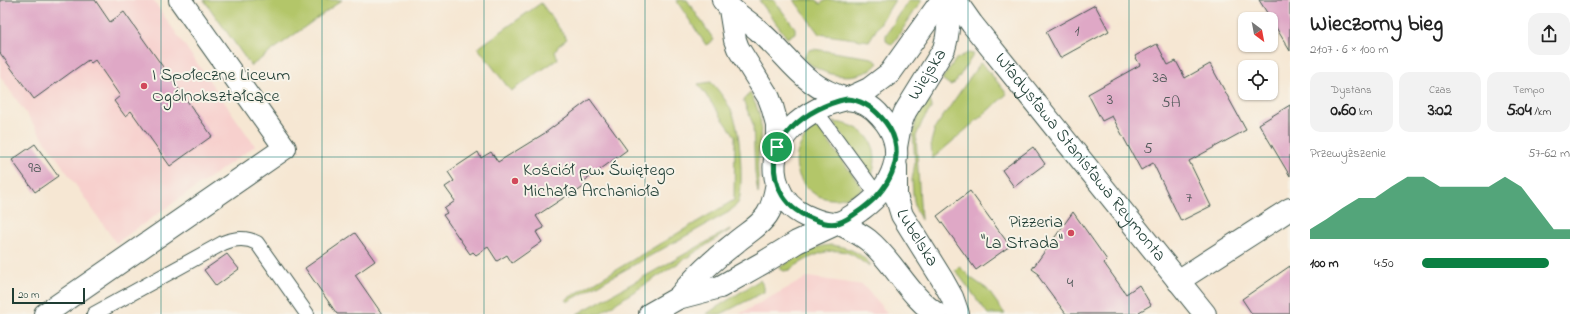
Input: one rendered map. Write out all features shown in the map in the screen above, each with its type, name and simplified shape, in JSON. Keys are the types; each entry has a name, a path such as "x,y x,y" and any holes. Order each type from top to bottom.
{"street":[{"path":"45,314 285,148 180,0"},
{"name":"Wiejska","path":"777,147 794,126 815,110 831,103 847,99 869,89 890,73 942,0"},
{"name":"Wiejska","path":"897,151 900,125 905,112 944,49 948,38 948,0"},
{"name":"Władysława Stanisława Reymonta","path":"955,0 976,30 1205,314"},
{"path":"650,314 678,298 720,287 797,242 856,213 878,196 888,182 897,151 890,128 878,113 862,103 826,92 808,80 758,30 726,5"},
{"path":"726,5 738,48 769,98 775,114 777,147 774,165 777,183 784,199 796,211 821,222 838,223"},
{"name":"Lubelska","path":"897,151 896,196 902,215 948,288 958,314"},
{"path":"678,298 690,282 707,266 754,229 767,216 775,196 777,183"},
{"path":"1178,281 1290,209"},
{"name":"Lubelska","path":"838,223 868,240 884,256 918,298 937,314"}],"lane":[{"path":"815,110 878,196"},
{"path":"94,314 223,243 232,239 250,239 257,243 307,314"}],"shaded area":[{"path":"0,0 153,0 255,146 116,243 0,76"},
{"path":"808,277 863,285 888,314 739,314"}],"green space":[{"path":"204,0 342,0 251,66"},
{"path":"676,0 687,0 714,40 706,45"},
{"path":"759,0 774,0 795,28 795,33 787,38"},
{"path":"794,0 817,0 820,4 826,0 895,0 869,41 819,34"},
{"path":"909,0 922,0 892,45 886,41 886,35"},
{"path":"541,3 567,39 559,45 555,52 558,59 511,91 478,48"},
{"path":"813,49 872,58 878,63 871,70 861,74 840,76 820,70 811,65 804,58 808,51"},
{"path":"968,53 974,54 955,83 950,85 942,79 956,59"},
{"path":"980,63 987,69 1007,94 932,159 931,142 935,128"},
{"path":"711,82 726,102 736,124 741,164 741,188 738,203 729,212 567,302 565,300 734,200 735,136 698,84"},
{"path":"750,93 758,111 761,126 758,164 758,194 755,173 753,124 743,100"},
{"path":"928,99 932,107 923,120 916,136 921,220 915,207 913,194 912,180 915,163 913,135 917,116"},
{"path":"833,122 854,127 868,138 875,155 875,165 872,176"},
{"path":"817,126 863,189 845,198 828,199 814,193 803,183 797,170 797,155 803,140"},
{"path":"730,229 599,314 577,314"},
{"path":"831,245 843,247 858,253 871,265 867,265 851,254 843,251 835,251 818,254 789,270 784,271 779,268 797,256 816,247"},
{"path":"958,267 987,289 1005,314 988,314 955,270"},
{"path":"760,280 764,287 764,292 721,314 706,314"}],"building":[{"path":"0,0 95,0 110,22 124,12 212,136 170,166 131,111 125,116 114,101 120,96 95,60 91,63 88,60 34,99 0,53"},
{"path":"1259,0 1290,0 1290,51 1278,31 1278,12 1267,12"},
{"path":"1095,5 1109,31 1060,58 1046,32"},
{"path":"1157,44 1168,65 1176,61 1185,78 1210,64 1246,130 1189,161 1211,206 1181,221 1153,163 1141,170 1112,116 1102,121 1088,94 1140,65 1135,56"},
{"name":"Kościół pw. Świętego Michała Archanioła","path":"590,99 627,150 583,182 585,186 569,197 568,195 536,216 544,228 536,232 542,242 512,263 507,255 497,261 488,247 476,255 473,252 470,254 443,215 447,213 444,209 455,201 445,187 454,181 448,172 478,152 481,158 491,152 498,162 545,133"},
{"path":"1290,105 1290,176 1259,124"},
{"path":"35,144 58,176 35,192 12,160"},
{"path":"1033,147 1045,164 1014,187 1002,170"},
{"path":"970,191 1010,246 976,270 937,216"},
{"path":"1073,212 1107,260 1104,263 1126,294 1139,285 1151,305 1139,312 1140,314 1066,314 1038,276 1039,274 1032,269"},
{"path":"355,233 375,261 355,275 382,314 337,314 305,268"},
{"path":"227,254 239,269 216,286 204,270"},
{"path":"1290,266 1290,314 1252,314 1242,299"}],"place":[{"name":"I Społeczne Liceum Ogólnokształcące","path":"144,86"},
{"name":"Kościół pw. Świętego Michała Archanioła","path":"515,181"},
{"name":"Pizzeria \"La Strada\"","path":"1071,233"}],"route":[{"path":"853,99 871,107 885,120 894,137 897,156 892,174 878,196 872,202 847,219 838,223 830,224 814,220 796,211 784,199 775,178 774,165 777,147 794,126 815,110 839,100 853,99"}]}
